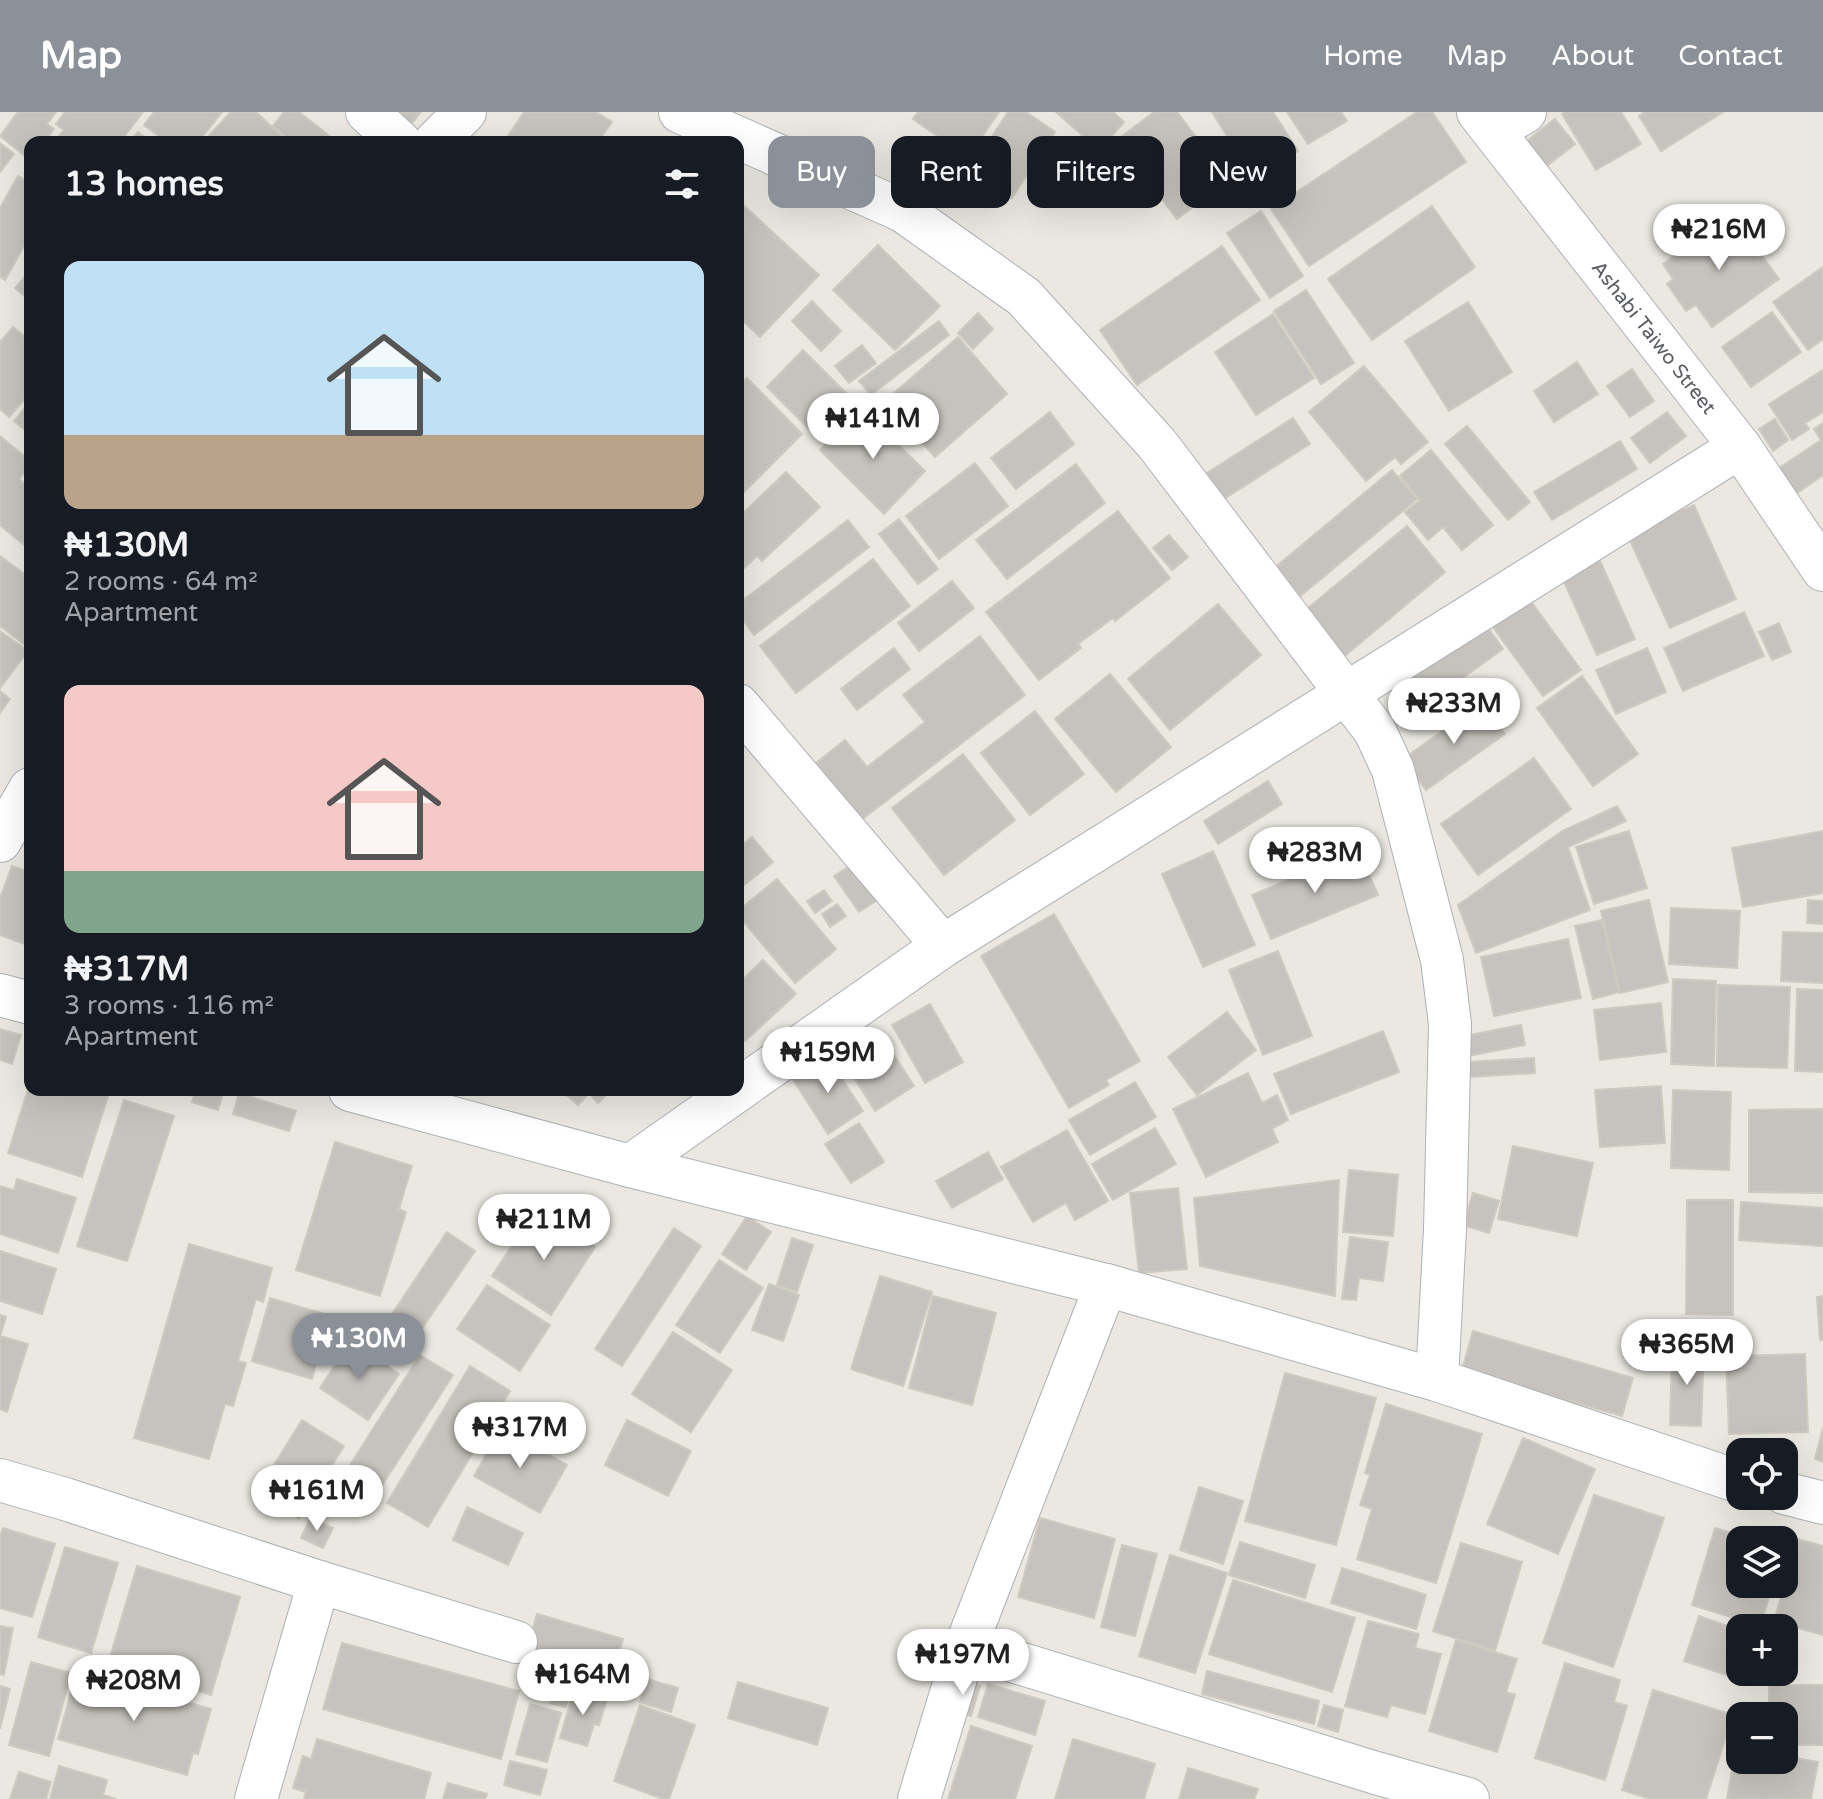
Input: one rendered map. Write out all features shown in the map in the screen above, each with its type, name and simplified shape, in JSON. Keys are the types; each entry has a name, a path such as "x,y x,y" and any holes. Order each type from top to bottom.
{"street":[{"path":"367,112 393,136"},
{"path":"441,136 465,112"},
{"path":"680,112 734,136"},
{"name":"Ashabi Taiwo Street","path":"1498,118 1740,447 1823,570"},
{"path":"744,140 903,211 1024,297 1157,444 1375,731 1393,770 1442,960 1450,1024 1445,1229 1437,1380"},
{"path":"744,1086 943,946 1740,447"},
{"path":"744,712 943,946"},
{"path":"0,841 24,799"},
{"path":"0,995 24,1001"},
{"path":"372,1096 630,1166 1106,1285 1437,1380 1726,1477"},
{"path":"630,1166 729,1096"},
{"path":"919,1799 964,1651 1106,1285"},
{"path":"0,1480 516,1642"},
{"path":"1798,1497 1823,1503"},
{"path":"256,1799 319,1582"},
{"path":"964,1651 1006,1659 1468,1799"}],"building":[{"path":"18,112 56,112 47,124 54,129 49,136 24,136 24,155 0,136"},
{"path":"65,112 143,112 125,136 59,136 64,130 56,124"},
{"path":"154,112 222,112 203,136 159,136 144,125"},
{"path":"231,112 256,112 282,136 209,136"},
{"path":"284,112 299,112 329,136 286,136 273,126"},
{"path":"377,112 421,112 403,134"},
{"path":"524,112 596,112 612,122 602,136 508,136"},
{"path":"918,112 999,112 982,136 938,136 913,119"},
{"path":"1008,112 1026,112 1055,132 1052,136 1027,136 1027,175 1012,198 1011,136 992,136"},
{"path":"1056,112 1113,112 1124,122 1112,136 1083,136"},
{"path":"1154,112 1177,112 1195,136 1180,136 1180,208 1191,208 1177,219 1164,202 1164,136 1122,136"},
{"path":"1212,112 1273,112 1288,136 1227,136"},
{"path":"1287,112 1341,112 1347,121 1308,144"},
{"path":"1417,112 1432,112 1466,162 1309,266 1271,209 1296,208 1296,192"},
{"path":"1621,112 1641,144 1596,170 1562,114"},
{"path":"1645,112 1723,112 1661,151 1639,116"},
{"path":"1555,119 1575,144 1539,172 1520,146"},
{"path":"0,143 14,154 0,172"},
{"path":"18,176 24,179 24,246 5,280 0,277 0,208"},
{"path":"744,206 819,275 760,337 744,322"},
{"path":"1432,206 1475,267 1372,340 1328,279"},
{"path":"1261,211 1303,276 1270,298 1227,233"},
{"path":"1732,214 1779,279 1712,327 1696,305 1686,311 1667,284 1673,279 1663,264"},
{"path":"878,245 940,306 895,350 833,290"},
{"path":"1222,246 1260,300 1137,385 1100,330"},
{"path":"1823,267 1823,339 1808,350 1773,302"},
{"path":"24,278 24,296 15,288"},
{"path":"1306,290 1354,363 1321,384 1274,311"},
{"path":"812,301 841,331 821,351 792,321"},
{"path":"1468,302 1512,372 1449,411 1405,341"},
{"path":"1772,312 1801,352 1751,387 1722,347"},
{"path":"978,313 993,329 973,349 958,333"},
{"path":"1273,314 1314,378 1256,415 1215,352"},
{"path":"939,321 949,335 871,395 859,381"},
{"path":"13,327 24,336 24,400 9,417 0,409 0,342"},
{"path":"958,337 1007,394 935,457 885,401"},
{"path":"862,345 876,363 849,383 835,366"},
{"path":"803,350 856,403 820,440 767,387"},
{"path":"1577,362 1598,394 1554,422 1534,391"},
{"path":"1364,366 1428,442 1401,464 1395,457 1366,481 1309,412"},
{"path":"1632,369 1654,401 1630,417 1607,386"},
{"path":"1823,370 1823,412 1805,423 1809,429 1792,440 1769,404"},
{"path":"747,378 802,434 744,492 744,381"},
{"path":"24,409 24,429 14,421"},
{"path":"862,409 925,471 884,514 820,450"},
{"path":"1050,412 1074,444 1016,489 991,458"},
{"path":"1667,412 1686,436 1650,463 1631,438"},
{"path":"1293,418 1310,444 1216,504 1199,478"},
{"path":"1775,419 1788,440 1773,451 1759,429"},
{"path":"1823,423 1823,475 1787,500 1770,474 1821,440 1814,429"},
{"path":"1467,426 1530,502 1508,520 1445,444"},
{"path":"0,436 24,456 24,473 19,479 24,484 24,545 0,525"},
{"path":"1620,441 1637,469 1552,520 1534,492"},
{"path":"1431,450 1493,525 1462,550 1443,527 1428,540 1405,512 1420,500 1400,476"},
{"path":"975,463 1008,506 939,559 906,516"},
{"path":"1076,464 1105,503 1007,579 976,540"},
{"path":"1392,470 1417,499 1292,603 1267,574"},
{"path":"786,472 820,507 762,561 757,556 744,568 744,512"},
{"path":"1694,505 1736,599 1670,628 1627,534"},
{"path":"1118,511 1170,578 1115,621 1113,618 1078,644 1081,648 1039,680 986,612"},
{"path":"899,519 938,569 918,584 879,534"},
{"path":"848,520 869,547 754,635 744,621 744,599"},
{"path":"1407,526 1445,572 1341,659 1302,613"},
{"path":"1169,535 1188,557 1172,570 1153,548"},
{"path":"1597,554 1635,639 1597,655 1559,571"},
{"path":"0,556 24,574 24,644 0,626"},
{"path":"873,559 910,606 796,693 760,646"},
{"path":"952,581 974,608 919,651 898,623"},
{"path":"1527,596 1581,670 1543,696 1490,623"},
{"path":"1218,604 1261,655 1170,730 1128,679"},
{"path":"1744,612 1764,656 1683,691 1664,648"},
{"path":"1779,623 1791,652 1772,660 1759,632"},
{"path":"1486,625 1503,649 1426,704 1408,680"},
{"path":"0,631 24,648 24,656 0,688"},
{"path":"980,636 1025,695 861,820 816,763 845,740 867,767 925,722 903,695"},
{"path":"894,648 910,669 857,710 841,689"},
{"path":"1647,648 1666,692 1616,714 1596,670"},
{"path":"1110,674 1171,747 1116,792 1055,719"},
{"path":"1582,676 1638,754 1593,786 1537,708"},
{"path":"0,691 10,699 0,713"},
{"path":"1482,703 1505,734 1426,790 1403,759"},
{"path":"1035,711 1084,774 1030,815 981,753"},
{"path":"963,754 1015,820 944,875 892,808"},
{"path":"1534,758 1571,809 1478,875 1441,824"},
{"path":"1268,781 1282,804 1218,844 1204,821"},
{"path":"1617,806 1626,821 1568,847 1590,910 1476,953 1458,905 1562,831"},
{"path":"1629,831 1647,888 1594,904 1576,847"},
{"path":"1823,831 1823,893 1743,907 1732,848"},
{"path":"752,837 773,862 744,885 744,843"},
{"path":"1358,850 1378,895 1271,939 1252,895"},
{"path":"1213,851 1255,945 1203,967 1162,874"},
{"path":"851,865 876,901 859,912 834,876"},
{"path":"12,866 24,870 24,944 0,935 0,898"},
{"path":"777,879 836,949 795,983 744,922 744,906"},
{"path":"824,890 832,901 815,913 807,901"},
{"path":"1649,900 1668,982 1620,993 1601,911"},
{"path":"1808,900 1823,901 1823,924 1807,923"},
{"path":"837,904 846,916 830,927 822,914"},
{"path":"1671,908 1740,911 1737,968 1669,964"},
{"path":"1054,914 1140,1061 1106,1080 1109,1085 1069,1108 981,956"},
{"path":"1602,920 1619,992 1593,999 1575,926"},
{"path":"1783,932 1823,933 1823,983 1781,981"},
{"path":"1568,939 1581,998 1494,1016 1481,957"},
{"path":"1278,951 1312,1036 1263,1055 1229,970"},
{"path":"763,960 796,994 745,1041 744,1040 744,978"},
{"path":"1673,979 1716,981 1714,1066 1671,1064"},
{"path":"1718,985 1790,987 1787,1068 1717,1066"},
{"path":"1797,989 1823,990 1823,1072 1795,1071"},
{"path":"1661,1003 1666,1052 1600,1060 1594,1010"},
{"path":"930,1004 963,1062 925,1083 892,1025"},
{"path":"1227,1012 1256,1050 1197,1095 1168,1057"},
{"path":"1521,1025 1525,1045 1463,1057 1459,1037"},
{"path":"865,1026 871,1034 878,1030 914,1086 875,1111 834,1046"},
{"path":"0,1029 21,1035 12,1064 0,1060"},
{"path":"1383,1031 1399,1072 1291,1114 1274,1074"},
{"path":"827,1056 863,1111 828,1134 792,1078"},
{"path":"1534,1058 1535,1073 1470,1077 1469,1062"},
{"path":"1248,1073 1262,1103 1277,1095 1288,1120 1272,1129 1278,1142 1206,1177 1173,1109"},
{"path":"1135,1082 1156,1117 1090,1155 1069,1120"},
{"path":"1661,1086 1665,1143 1600,1147 1595,1090"},
{"path":"1673,1090 1731,1092 1729,1170 1671,1168"},
{"path":"26,1096 108,1096 82,1177 8,1153"},
{"path":"194,1096 222,1096 218,1110 192,1102"},
{"path":"238,1096 248,1096 296,1111 289,1131 233,1114"},
{"path":"568,1096 586,1096 578,1105"},
{"path":"592,1096 605,1096 598,1103"},
{"path":"124,1100 174,1116 127,1261 77,1246"},
{"path":"1823,1109 1823,1193 1749,1192 1749,1110"},
{"path":"859,1123 884,1162 851,1183 825,1144"},
{"path":"1155,1128 1176,1164 1113,1200 1092,1164"},
{"path":"1067,1130 1108,1201 1075,1220 1066,1203 1033,1222 1001,1167"},
{"path":"335,1142 412,1166 399,1209 406,1212 380,1296 296,1270"},
{"path":"1513,1146 1593,1163 1577,1236 1498,1219"},
{"path":"988,1152 1003,1179 952,1208 936,1181"},
{"path":"1349,1170 1398,1175 1393,1236 1343,1232"},
{"path":"17,1179 76,1198 58,1253 0,1234 0,1186 14,1190"},
{"path":"1339,1180 1335,1296 1200,1266 1194,1198"},
{"path":"1178,1188 1187,1269 1139,1273 1130,1193"},
{"path":"1473,1193 1499,1201 1489,1233 1463,1225"},
{"path":"1687,1200 1733,1200 1733,1315 1686,1314"},
{"path":"1741,1202 1823,1208 1823,1246 1739,1240"},
{"path":"536,1209 595,1247 551,1315 492,1276"},
{"path":"747,1216 771,1232 746,1270 722,1254"},
{"path":"674,1228 701,1246 622,1366 595,1349"},
{"path":"447,1232 475,1251 399,1362 372,1344"},
{"path":"1350,1237 1388,1242 1383,1281 1359,1278 1356,1300 1342,1299"},
{"path":"792,1238 813,1245 797,1292 777,1285"},
{"path":"189,1244 272,1268 263,1302 256,1299 238,1361 246,1363 233,1406 225,1404 209,1459 134,1438"},
{"path":"0,1251 56,1269 42,1314 0,1301"},
{"path":"719,1260 763,1288 720,1353 676,1325"},
{"path":"880,1276 932,1292 903,1386 851,1369"},
{"path":"769,1284 799,1295 783,1341 752,1330"},
{"path":"487,1285 550,1325 520,1371 457,1329"},
{"path":"933,1296 996,1313 972,1405 909,1388"},
{"path":"1823,1296 1823,1340 1820,1340 1817,1297"},
{"path":"270,1298 344,1320 337,1343 323,1339 312,1379 252,1361"},
{"path":"0,1315 6,1317 0,1336"},
{"path":"1473,1331 1633,1378 1622,1416 1462,1370"},
{"path":"673,1332 732,1370 691,1432 632,1394"},
{"path":"0,1336 28,1344 7,1412 0,1409"},
{"path":"351,1341 399,1374 368,1420 320,1388"},
{"path":"1672,1348 1704,1349 1701,1426 1670,1425"},
{"path":"1805,1354 1808,1432 1729,1434 1726,1356"},
{"path":"420,1355 453,1375 363,1515 331,1495"},
{"path":"470,1366 510,1391 428,1527 387,1503"},
{"path":"1285,1373 1376,1398 1336,1545 1245,1521"},
{"path":"1386,1404 1482,1434 1436,1583 1357,1559 1372,1509 1360,1505 1370,1475 1365,1473"},
{"path":"302,1420 344,1446 299,1518 257,1492"},
{"path":"627,1420 691,1451 668,1496 605,1465"},
{"path":"501,1428 567,1465 540,1513 474,1476"},
{"path":"1823,1428 1823,1462 1815,1459"},
{"path":"1523,1438 1595,1469 1558,1554 1487,1524"},
{"path":"1199,1487 1243,1501 1223,1564 1180,1550"},
{"path":"1594,1495 1664,1518 1613,1667 1543,1643"},
{"path":"467,1507 523,1533 508,1565 453,1540"},
{"path":"310,1518 333,1528 323,1548 301,1538"},
{"path":"1040,1518 1115,1539 1094,1618 1018,1597"},
{"path":"3,1528 55,1544 32,1617 0,1608 0,1536"},
{"path":"1715,1528 1726,1531 1726,1598 1769,1598 1764,1614 1726,1616 1692,1605"},
{"path":"1798,1539 1823,1546 1823,1635 1798,1628 1798,1614 1776,1614 1780,1598 1798,1598"},
{"path":"1240,1542 1315,1565 1305,1598 1229,1575"},
{"path":"1461,1543 1522,1562 1495,1651 1433,1631"},
{"path":"1122,1545 1157,1554 1135,1636 1101,1627"},
{"path":"65,1547 118,1563 91,1653 38,1637"},
{"path":"1170,1555 1227,1573 1195,1673 1139,1656"},
{"path":"137,1566 240,1597 211,1695 108,1664"},
{"path":"1342,1568 1426,1595 1416,1629 1331,1603"},
{"path":"1233,1580 1355,1618 1332,1692 1209,1654"},
{"path":"537,1614 623,1639 607,1691 522,1667"},
{"path":"1699,1616 1726,1625 1726,1675 1684,1661"},
{"path":"1368,1621 1419,1634 1415,1648 1441,1654 1425,1714 1391,1705 1387,1717 1345,1706"},
{"path":"0,1626 13,1628 4,1675 0,1674"},
{"path":"1456,1640 1517,1659 1506,1692 1515,1695 1497,1752 1429,1731"},
{"path":"342,1643 519,1691 501,1759 323,1709"},
{"path":"31,1662 71,1673 49,1756 9,1745"},
{"path":"1565,1663 1620,1680 1614,1702 1627,1706 1605,1780 1535,1758"},
{"path":"77,1671 211,1709 198,1754 193,1753 187,1775 58,1739"},
{"path":"1207,1671 1319,1701 1314,1724 1202,1694"},
{"path":"956,1678 980,1686 971,1716 947,1709"},
{"path":"647,1679 678,1688 671,1712 640,1702"},
{"path":"738,1682 828,1708 817,1745 728,1718"},
{"path":"988,1684 1045,1701 1035,1735 978,1717"},
{"path":"555,1685 571,1689 566,1707 550,1703"},
{"path":"1823,1685 1823,1745 1798,1745 1798,1702 1769,1702 1769,1686"},
{"path":"0,1686 10,1689 0,1729"},
{"path":"574,1690 607,1699 599,1725 594,1724 587,1746 560,1738"},
{"path":"1653,1690 1726,1713 1726,1737 1706,1799 1650,1799 1622,1790"},
{"path":"530,1704 561,1713 547,1762 516,1754"},
{"path":"640,1705 695,1725 669,1799 614,1781"},
{"path":"1324,1705 1343,1710 1338,1732 1318,1726"},
{"path":"971,1726 1032,1746 1015,1799 948,1799"},
{"path":"317,1739 431,1773 424,1799 304,1799 306,1792 293,1788 303,1756 311,1759"},
{"path":"1073,1739 1155,1764 1144,1799 1055,1799"},
{"path":"1798,1758 1818,1762 1811,1799 1727,1799 1731,1774 1798,1774"},
{"path":"510,1761 547,1770 540,1795 504,1785"},
{"path":"59,1766 107,1780 103,1795 116,1799 50,1799"},
{"path":"1188,1768 1258,1789 1254,1799 1179,1799"},
{"path":"19,1772 51,1782 46,1799 10,1799"},
{"path":"448,1783 487,1794 485,1799 443,1799"}]}
